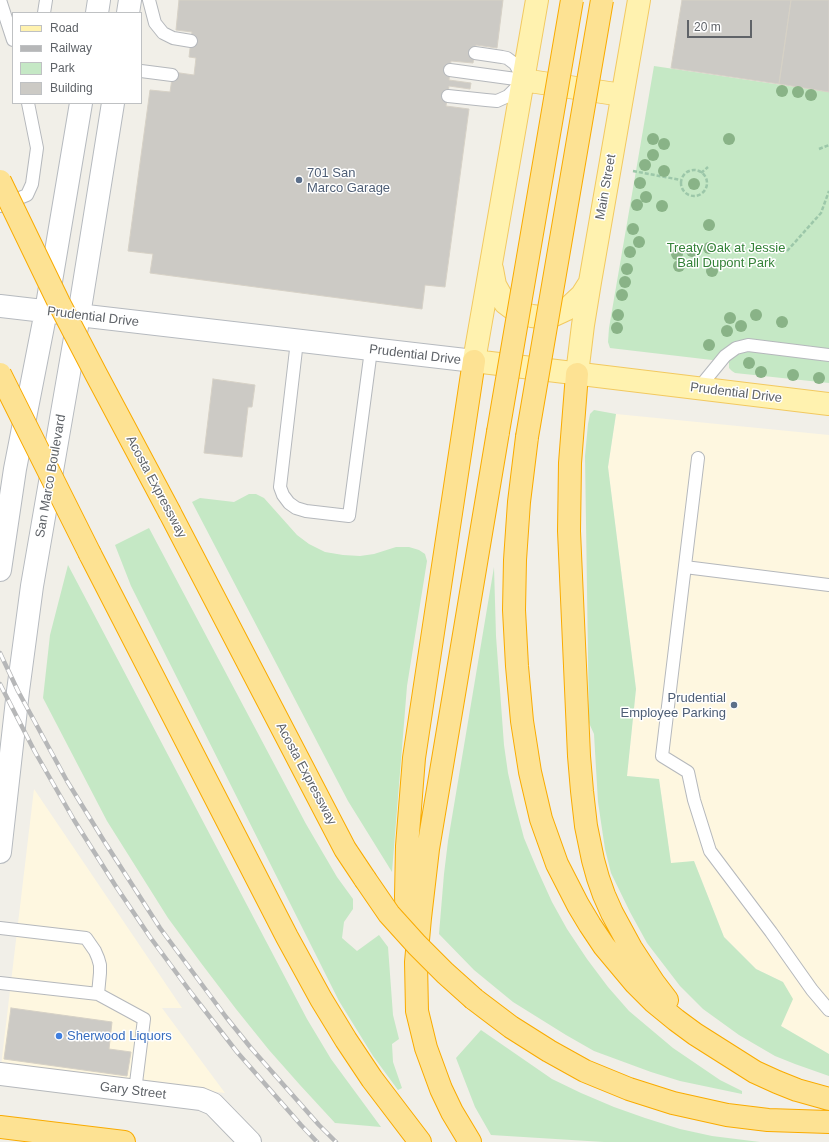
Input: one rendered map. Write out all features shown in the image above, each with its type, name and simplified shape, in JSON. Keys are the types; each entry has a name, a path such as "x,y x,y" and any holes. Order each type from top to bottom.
{"highway":[{"path":"417,1010 416,962 428,849 572,0"},
{"path":"602,0 528,437 519,502 514,582 514,610 522,721 530,772 541,818 557,864 590,925 604,946 635,983 654,1002 676,1020 714,1047 755,1072 797,1090 829,1099"},
{"name":"Acosta Expressway","path":"0,182 79,342 346,849 390,914 417,945 445,974 474,999 511,1027 549,1052 585,1071 629,1089 673,1103 727,1115 768,1120 829,1122"},
{"path":"470,1142 452,1112 433,1069 426,1048 417,1010 406,920 406,864 416,744 474,361"},
{"path":"0,374 90,554 321,1000 358,1060 420,1142"},
{"path":"577,374 570,463 569,532 579,756 583,804 589,843 604,895 631,948 654,984 668,1002 714,1047"},
{"path":"0,1127 124,1142"}],"main road":[{"path":"97,12 99,0"},
{"path":"128,12 130,0"},
{"path":"474,361 537,0"},
{"name":"Main Street","path":"577,374 590,282 639,0"},
{"path":"523,80 622,95"},
{"path":"0,570 3,524 46,311 81,104"},
{"name":"San Marco Boulevard","path":"1,840 32,586 79,315 113,104"},
{"path":"491,264 496,285 505,303 517,312 532,316 540,317 554,315 567,309 572,306 582,295 590,282"},
{"name":"Prudential Drive","path":"0,306 829,404"},
{"name":"Gary Street","path":"0,1074 202,1099 213,1104 250,1142"}],"lane":[{"path":"0,0 12,37"},
{"path":"44,12 46,0"},
{"path":"149,0 155,23 163,33 173,38 191,41"},
{"path":"474,53 507,58 515,64 523,80"},
{"path":"450,70 523,80"},
{"path":"142,71 172,75"},
{"path":"448,96 497,101 513,92 523,80"},
{"path":"0,206 27,194 32,184 36,148 28,104"},
{"path":"297,341 280,487 289,503 296,508 306,511 349,516 371,350"},
{"path":"698,388 725,356 736,348 748,345 829,355"},
{"path":"698,458 662,756 688,772 694,800 710,851 771,932 812,990 829,1010"},
{"path":"685,567 829,585"},
{"path":"0,928 86,938 95,951 100,965 98,994"},
{"path":"0,983 98,994 144,1019 135,1091"}],"path":[{"path":"819,149 829,145"},
{"path":"701,173 708,167"},
{"path":"633,171 681,180"},
{"path":"689,171 698,171 706,180 706,184 703,191 696,195 688,194 682,188 681,180 689,171"},
{"path":"787,251 821,213 829,192"}],"shaded area":[{"name":"Prudential Employee Parking","path":"616,414 829,435 829,1054 781,1026 783,982 756,969 724,937 694,861 671,864 659,779 627,776 636,689 608,467"},
{"path":"34,789 182,1008 162,1008 225,1093 1,1066"}],"green space":[{"name":"Treaty Oak at Jessie Ball Dupont Park","path":"654,66 829,92 829,383 735,373 729,368 729,362 610,348 608,342 609,328"},
{"path":"594,410 616,414 608,467 636,689 627,776 659,779 671,863 694,861 724,937 756,969 783,982 793,999 781,1026 829,1054 829,1076 775,1056 739,1035 703,1009 680,986 647,943 611,873 605,849 598,802 594,734 589,723 585,456 588,424 590,414"},
{"path":"249,494 256,494 264,498 297,535 309,544 325,552 360,556 374,554 396,547 409,547 419,550 425,554 427,561 407,686 392,872 348,801 192,502 200,498 234,502"},
{"path":"149,528 306,824 337,877 353,899 353,909 344,922 342,938 357,951 379,935 388,947 393,1015 399,1039 392,1044 393,1062 402,1088 398,1090 373,1056 339,1001 131,586 115,545"},
{"path":"68,565 307,1019 331,1059 381,1127 335,1123 300,1085 236,1009 168,918 107,821 43,698 50,635"},
{"path":"494,567 496,636 504,745 508,773 524,838 552,902 567,929 587,959 608,987 629,1011 673,1048 720,1080 742,1091 742,1094 680,1081 594,1051 513,1002 474,970 439,934 448,841"},
{"path":"481,1030 552,1079 614,1107 680,1129 712,1136 760,1142 604,1142 491,1135 475,1107 456,1058"}],"building":[{"name":"701 San Marco Garage","path":"179,0 503,0 497,48 476,45 473,63 451,61 449,80 471,83 470,89 449,86 446,106 469,109 445,287 425,285 422,309 150,273 153,254 128,251 150,90 170,92 173,72 194,75 196,58 189,57 192,32 176,30"},
{"path":"682,0 791,0 779,84 671,68"},
{"path":"791,0 829,0 829,92 779,84"},
{"path":"213,379 255,385 252,407 248,407 242,457 204,453"},
{"name":"Sherwood Liquors","path":"11,1008 112,1022 109,1049 131,1052 127,1076 4,1059"}],"railway":[{"path":"0,653 18,691 67,781 160,928 251,1048 319,1125 336,1142"},
{"path":"0,684 35,752 74,820 150,937 237,1052 317,1142"}],"place":[{"name":"701 San Marco Garage","path":"299,180"},
{"name":"Prudential Employee Parking","path":"734,705"},
{"name":"Sherwood Liquors","path":"59,1036"}]}
